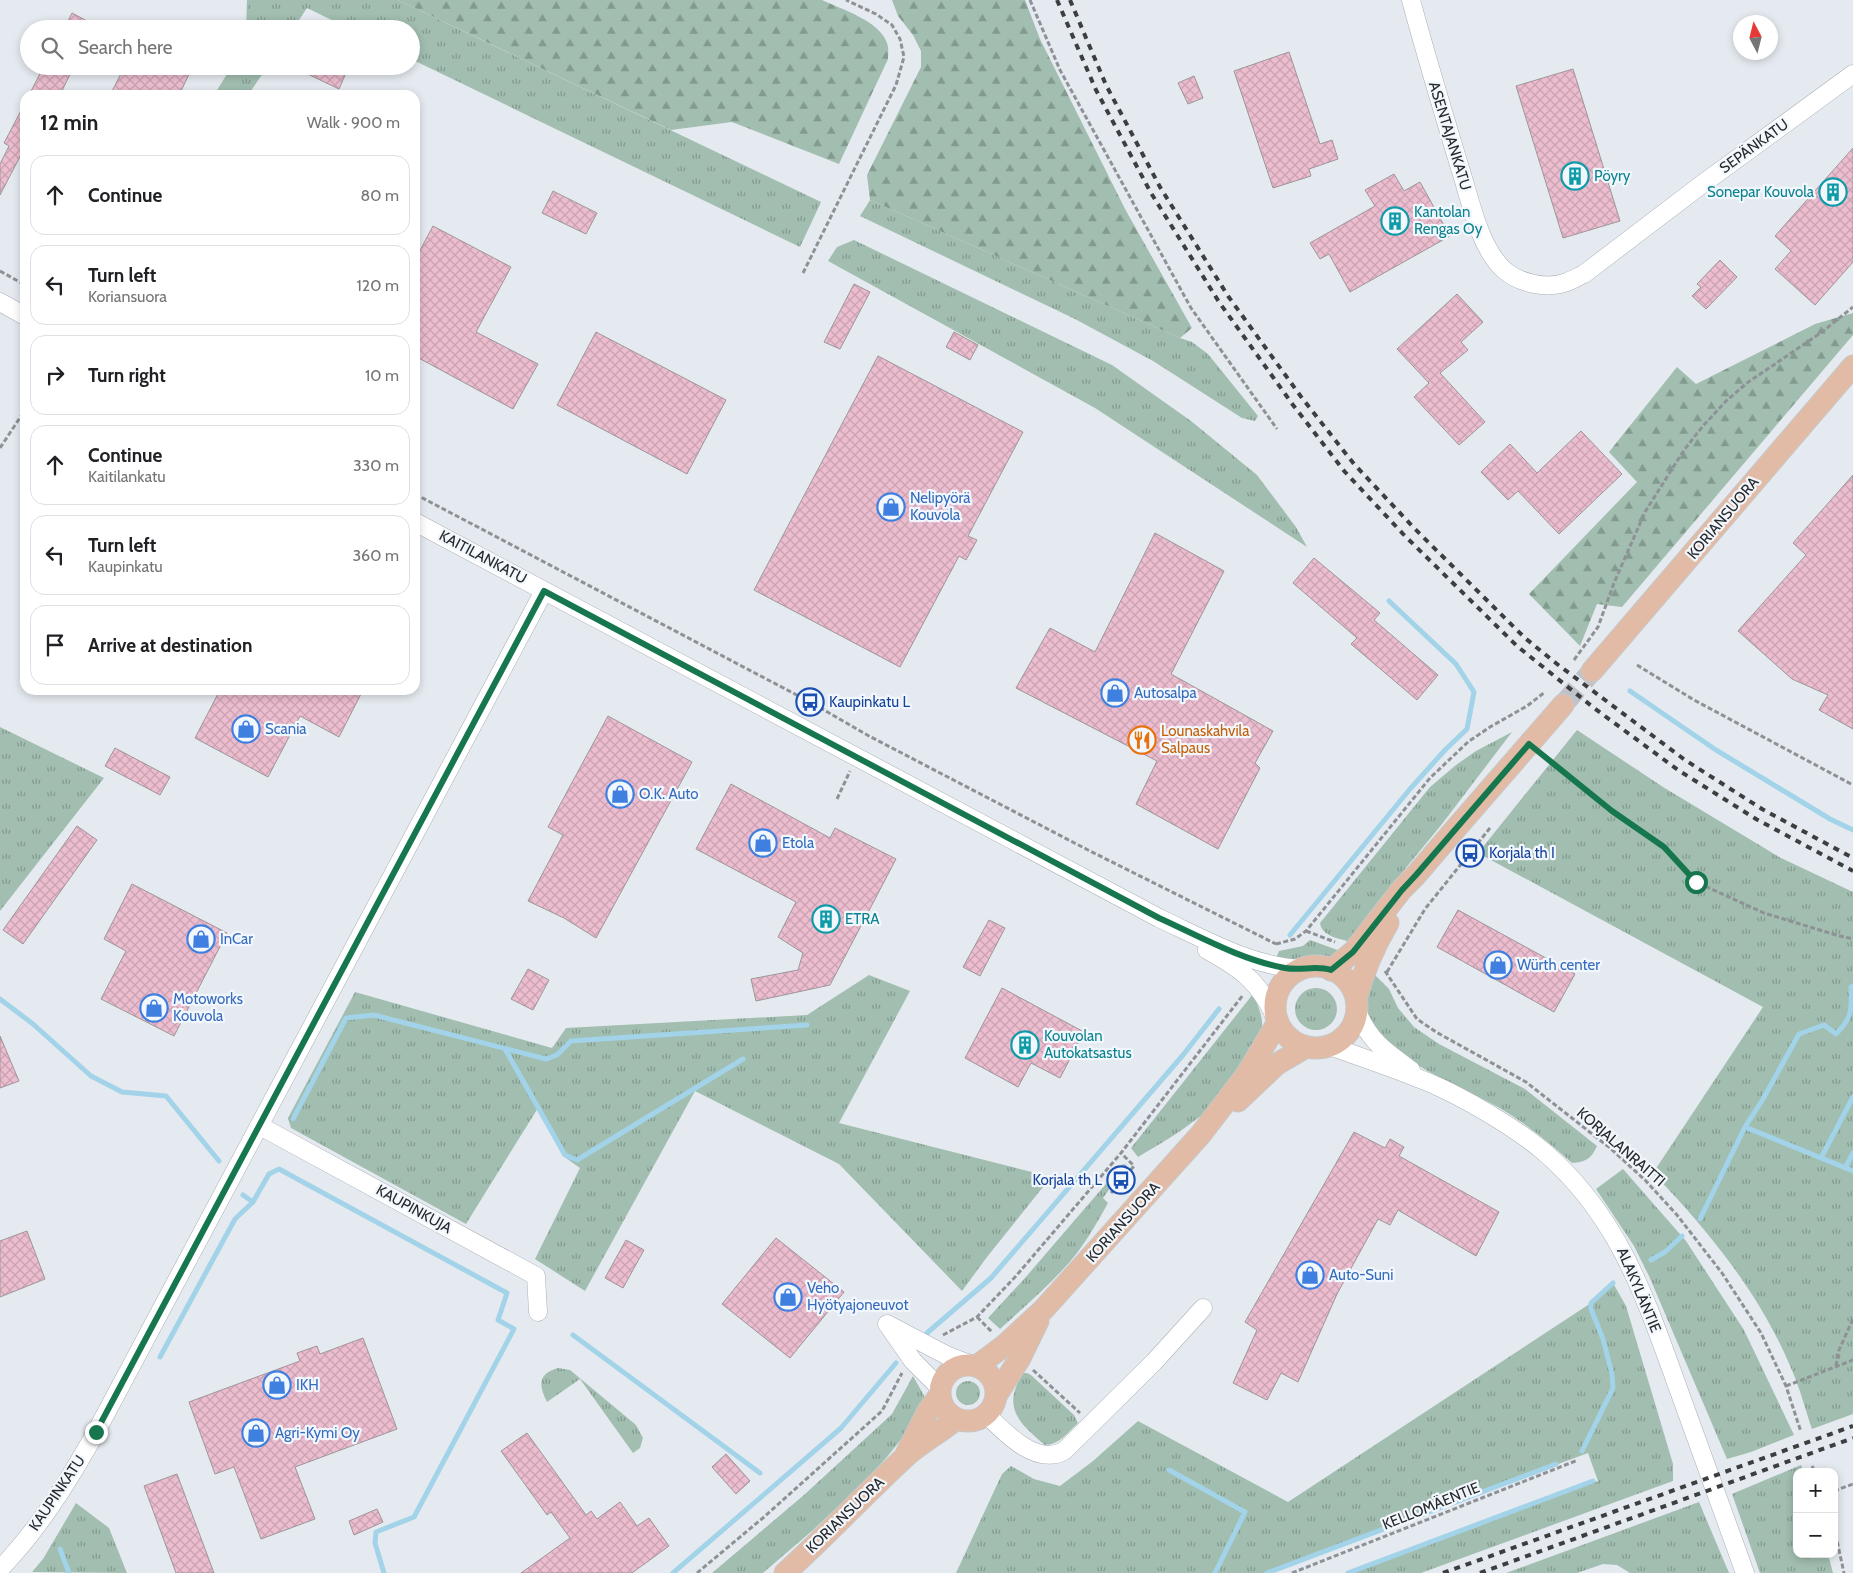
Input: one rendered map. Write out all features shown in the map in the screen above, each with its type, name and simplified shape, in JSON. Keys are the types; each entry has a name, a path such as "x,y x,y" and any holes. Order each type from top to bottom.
{"main road":[{"name":"KORIANSUORA","path":"1592,671 1853,366"},
{"path":"1331,970 1353,952 1402,890 1563,705"},
{"path":"1356,1005 1351,987 1343,976 1322,967 1303,968 1292,974 1283,983 1277,994 1275,1006 1277,1020 1284,1033 1294,1042 1306,1047 1322,1048 1340,1040 1354,1022 1361,978 1368,961 1416,875"},
{"name":"KORIANSUORA","path":"973,1365 1005,1345 1044,1309 1201,1134 1247,1074 1277,1020"},
{"name":"KORIANSUORA","path":"1201,1134 1278,1064 1306,1047"},
{"name":"KORIANSUORA","path":"991,1405 1020,1358 1044,1309"},
{"path":"973,1365 986,1371 996,1387 991,1405 972,1421 956,1418 944,1409 940,1392 943,1378 950,1370 959,1366 973,1365"},
{"name":"KORIANSUORA","path":"905,1457 928,1411 940,1392"},
{"name":"KORIANSUORA","path":"784,1573 821,1540 905,1457 943,1430 956,1418"}],"street":[{"name":"ASENTAJANKATU","path":"1411,0 1436,92 1474,213 1493,256 1503,269 1514,277 1533,284 1567,283 1584,274"},
{"name":"SEPÄNKATU","path":"1584,274 1701,185 1853,74"},
{"path":"0,302 20,313"},
{"name":"KAITILANKATU","path":"420,525 1159,918 1257,960 1287,968 1303,968"},
{"name":"KAUPINKATU","path":"0,1569 22,1544 71,1476 260,1126 544,591"},
{"name":"KAITILANKATU","path":"1159,918 1225,960 1252,981 1266,997 1277,1020"},
{"name":"ALAKYLÄNTIE","path":"1356,1005 1363,1027 1373,1040 1430,1083 1496,1119 1543,1151 1577,1184 1610,1228 1628,1260 1649,1310 1746,1573"},
{"name":"ALAKYLÄNTIE","path":"1330,1046 1430,1083"},
{"name":"KAUPINKUJA","path":"260,1126 536,1276 538,1312"},
{"path":"991,1405 1007,1433 1038,1454 1058,1455 1154,1362 1203,1308"},
{"path":"940,1392 913,1361 887,1324 934,1349 973,1365"}],"path":[{"path":"802,273 896,85 904,57 900,39 892,26 876,14 846,0"},
{"path":"1030,0 1060,70 1192,308 1277,429"},
{"path":"0,271 20,282"},
{"path":"1574,660 1598,627 1614,583 1645,512 1684,450 1726,401 1747,383 1837,321 1853,307"},
{"path":"0,448 20,418"},
{"path":"420,497 810,702 869,736 1088,850 1276,944 1296,939 1306,931 1430,778 1468,742 1490,726 1527,706 1545,692"},
{"path":"1637,665 1694,700 1853,785"},
{"path":"1529,744 1605,805 1664,847 1696,882 1764,913 1853,939"},
{"path":"837,799 851,770"},
{"path":"1387,972 1425,910 1490,828"},
{"path":"1306,931 1340,944"},
{"path":"1272,950 1276,944"},
{"name":"KORJALANRAITTI","path":"1382,969 1387,972 1417,1019 1436,1032 1526,1082 1610,1148 1645,1180 1688,1229 1722,1273 1761,1333 1786,1386 1801,1432"},
{"path":"939,1337 977,1317 1022,1269 1121,1154 1247,988"},
{"path":"1111,1193 1134,1166 1121,1154"},
{"path":"977,1317 993,1333"},
{"path":"1836,1366 1838,1350 1853,1319"},
{"path":"1786,1386 1853,1360"},
{"path":"1030,1368 1080,1413 1093,1422"},
{"path":"697,1573 764,1517 882,1412 904,1371"},
{"name":"KELLOMÄENTIE","path":"1292,1573 1578,1460"},
{"path":"1838,1490 1853,1484"},
{"path":"1838,1545 1844,1573"}],"green space":[{"path":"247,0 398,0 821,202 800,247 420,63 420,20 332,20 307,8 299,20 246,20"},
{"path":"398,0 822,0 859,17 877,28 887,43 888,59 839,164 732,122 671,130"},
{"path":"892,0 1025,0 1040,39 1125,209 1192,328 1180,338 870,200 867,175 921,67 921,51 913,35 898,16"},
{"path":"226,75 262,75 251,90 217,90"},
{"path":"870,200 1192,342 1208,354 1258,416 1255,421 1242,418 1153,361 1075,319 860,216"},
{"path":"854,240 1112,365 1191,421 1257,475 1296,527 1307,547 1095,408 828,261 837,247"},
{"path":"1853,313 1853,335 1622,607 1597,604 1580,646 1529,594 1637,482 1609,452 1677,367 1696,384 1815,324"},
{"path":"0,727 104,778 0,911"},
{"path":"1577,730 1663,787 1781,858 1853,892 1853,1414 1812,1429 1794,1376 1764,1314 1713,1240 1653,1173 1763,1007 1478,853"},
{"path":"1512,732 1350,942 1327,934 1321,928 1320,923 1430,787 1476,751"},
{"path":"1310,940 1343,952 1327,958 1310,960 1276,958 1279,951 1303,946"},
{"path":"1372,972 1389,989 1398,1008 1414,1027 1439,1044 1525,1089 1597,1146 1593,1154 1584,1161 1572,1163 1536,1133 1506,1112 1427,1071 1393,1049 1370,1024 1365,1011 1365,998"},
{"path":"869,975 910,991 839,1123 1051,1177 962,1291 839,1164 695,1091 585,1291 535,1259 580,1168 563,1156 538,1108 466,1224 291,1128 288,1118 355,992 552,1048 566,1028 807,1015"},
{"path":"1320,988 1328,991 1334,997 1337,1009 1334,1021 1328,1027 1312,1030 1304,1027 1298,1021 1295,1005 1298,997 1304,991"},
{"path":"1253,994 1261,1014 1262,1027 1260,1035 1217,1100 1202,1115 1179,1132 1138,1157 1131,1148"},
{"path":"1123,1164 1127,1165 1103,1198 1108,1203 1077,1253 1050,1283 1000,1329 988,1318"},
{"path":"1623,1169 1686,1241 1744,1330 1794,1435 1751,1452 1727,1459 1649,1276 1634,1246 1596,1189"},
{"path":"1613,1283 1626,1306 1673,1464 1673,1481 1421,1573 1345,1573 1598,1481 1588,1453 1264,1573 956,1573 1002,1474 1011,1466 1034,1479 1060,1486 1093,1461 1138,1421 1288,1502 1591,1303"},
{"path":"558,1368 570,1370 636,1425 643,1438 640,1448 633,1453 580,1379 547,1402 541,1386 543,1377"},
{"path":"1023,1373 1031,1375 1074,1415 1078,1423 1055,1443 1045,1445 1019,1419 1014,1405 1014,1396"},
{"path":"913,1376 926,1399 907,1432 859,1487 763,1573 712,1573 804,1495 892,1414"},
{"path":"968,1381 976,1385 980,1393 976,1401 968,1405 960,1401 956,1393 960,1385"},
{"path":"1793,1468 1793,1558 1829,1558 1833,1573 1760,1573 1732,1494"},
{"path":"1699,1502 1729,1573 1630,1573 1617,1565 1603,1564 1577,1573 1506,1573"},
{"path":"76,1503 109,1528 127,1573 32,1572 43,1559"}],"building":[{"path":"72,13 85,20 68,20"},
{"path":"1289,52 1320,144 1332,140 1338,159 1309,169 1311,176 1273,188 1234,71"},
{"name":"Pöyry","path":"1573,69 1620,221 1563,238 1516,86"},
{"path":"39,75 70,75 62,90 32,90"},
{"path":"120,75 189,75 181,90 113,90"},
{"path":"310,75 345,75 339,89"},
{"path":"1194,76 1203,98 1188,104 1178,83"},
{"path":"20,113 20,157 0,195 0,164 9,146 4,143"},
{"name":"Sonepar Kouvola","path":"1853,148 1853,262 1815,305 1775,269 1791,251 1775,236"},
{"name":"Kantolan Rengas Oy","path":"1394,174 1404,191 1420,182 1450,236 1350,292 1329,254 1320,259 1310,243 1375,206 1365,190"},
{"path":"553,191 597,213 586,234 542,213"},
{"path":"433,226 511,267 476,332 538,364 513,409 420,359 420,251"},
{"path":"1720,260 1737,277 1706,309 1692,296 1701,287 1697,284"},
{"path":"854,284 870,292 840,349 824,342"},
{"path":"1457,294 1483,322 1461,342 1468,350 1440,373 1485,422 1459,445 1414,397 1429,383 1397,349"},
{"path":"596,332 726,400 687,474 557,405"},
{"path":"954,332 978,345 970,360 946,347"},
{"name":"Nelipyörä Kouvola","path":"878,356 1023,432 968,536 977,540 966,560 959,556 900,667 754,590"},
{"path":"1581,431 1622,474 1559,534 1518,491 1508,500 1481,472 1510,444 1537,473"},
{"path":"1853,475 1853,729 1819,710 1828,695 1792,679 1738,631 1806,555 1793,543"},
{"name":"Autosalpa","path":"1155,533 1224,571 1171,674 1273,731 1255,763 1260,768 1218,849 1136,804 1157,761 1016,688 1050,628 1095,652"},
{"path":"1314,558 1380,613 1374,620 1438,675 1417,700 1351,644 1357,638 1293,583"},
{"name":"Scania","path":"217,695 360,695 339,737 300,716 268,777 195,738"},
{"name":"O.K. Auto","path":"608,716 692,762 596,938 564,918 528,901 563,835 548,827"},
{"path":"115,748 170,777 160,795 105,766"},
{"path":"731,784 830,838 835,828 896,859 830,985 756,1001 751,979 798,970 803,953 778,937 796,902 696,849"},
{"path":"77,826 97,840 23,944 3,930"},
{"path":"132,884 227,933 174,1036 101,999 126,951 104,939"},
{"path":"1458,910 1575,974 1554,1012 1437,947"},
{"path":"989,920 1005,928 980,976 963,967"},
{"path":"528,969 549,980 533,1010 511,999"},
{"name":"Kouvolan Autokatsastus","path":"1002,988 1084,1032 1060,1078 1031,1063 1018,1087 965,1058"},
{"path":"0,1036 19,1081 0,1088"},
{"name":"Auto-Suni","path":"1354,1132 1385,1148 1390,1139 1404,1147 1399,1156 1499,1212 1476,1256 1398,1210 1390,1225 1378,1219 1337,1294 1298,1382 1281,1373 1267,1400 1233,1383 1257,1330 1245,1322"},
{"path":"27,1231 45,1279 0,1297 0,1241"},
{"path":"776,1238 844,1292 790,1358 722,1304"},
{"path":"626,1240 644,1250 623,1288 605,1278"},
{"path":"363,1338 397,1429 295,1467 315,1519 261,1539 234,1467 215,1474 189,1402 300,1361 297,1353 317,1346 320,1354"},
{"path":"527,1433 586,1515 591,1511 597,1519 620,1502 637,1526 649,1518 669,1546 632,1573 521,1573 570,1538 551,1512 547,1515 501,1451"},
{"path":"726,1454 750,1481 736,1494 712,1467"},
{"path":"177,1474 214,1573 176,1573 144,1486"},
{"path":"377,1509 383,1522 354,1535 349,1521"}],"waterway":[{"path":"1290,935 1410,789 1467,729 1474,692 1456,664 1389,601"},
{"path":"1630,691 1716,750 1830,819 1853,830"},
{"path":"1700,1219 1745,1127 1763,1099 1799,1034 1824,1025 1836,1034 1850,1013 1851,987 1853,986"},
{"path":"0,999 33,1024 91,1076 122,1092 166,1096 219,1161"},
{"path":"927,1333 991,1278 1183,1055 1219,1009"},
{"path":"293,1119 346,1018 374,1015 546,1059 557,1055 571,1041 807,1025"},
{"path":"505,1049 565,1155 577,1160 743,1059"},
{"path":"1821,1158 1853,1097"},
{"path":"1745,1127 1853,1171"},
{"path":"1845,1168 1853,1153"},
{"path":"160,1357 235,1219 253,1202 269,1174 279,1169 507,1293 498,1320 514,1329 414,1517 376,1532 375,1543 384,1573"},
{"path":"243,1195 253,1202"},
{"path":"1651,1260 1665,1252 1682,1236"},
{"path":"1582,1451 1613,1388 1612,1374 1603,1339 1591,1309 1591,1303 1613,1283"},
{"path":"573,1335 760,1473"},
{"path":"673,1573 841,1428 896,1363"},
{"path":"1267,1573 1556,1464"},
{"path":"1169,1470 1245,1512 1215,1573"},
{"path":"1348,1573 1593,1481"},
{"path":"60,1549 69,1573"}],"tunnel":[{"path":"1563,705 1592,671"}],"railway":[{"path":"1057,0 1096,90 1151,193 1219,302 1293,405 1345,472 1405,536 1517,646 1594,708 1678,770 1756,819 1853,871"},
{"path":"1070,0 1106,85 1160,187 1228,296 1302,398 1354,464 1414,528 1525,638 1557,664 1685,760 1762,809 1853,858"},
{"path":"1443,1573 1853,1426"},
{"path":"1480,1573 1853,1438"}],"place":[{"name":"Pöyry","path":"1575,176"},
{"name":"Sonepar Kouvola","path":"1833,192"},
{"name":"Kantolan Rengas Oy","path":"1395,221"},
{"name":"Nelipyörä Kouvola","path":"891,507"},
{"name":"Autosalpa","path":"1115,693"},
{"name":"Kaupinkatu L","path":"810,702"},
{"name":"Scania","path":"246,729"},
{"name":"Lounaskahvila Salpaus","path":"1142,740"},
{"name":"O.K. Auto","path":"620,794"},
{"name":"Etola","path":"763,843"},
{"name":"Korjala th I","path":"1470,853"},
{"name":"ETRA","path":"826,919"},
{"name":"InCar","path":"201,939"},
{"name":"Würth center","path":"1498,965"},
{"name":"Motoworks Kouvola","path":"154,1008"},
{"name":"Kouvolan Autokatsastus","path":"1025,1045"},
{"name":"Korjala th L","path":"1121,1180"},
{"name":"Auto-Suni","path":"1310,1275"},
{"name":"Veho Hyötyajoneuvot","path":"788,1297"},
{"name":"IKH","path":"277,1385"},
{"name":"Agri-Kymi Oy","path":"256,1433"}],"route":[{"path":"96,1432 544,591 1159,918 1264,963 1287,968 1322,967 1331,970 1353,952 1402,890 1529,744 1612,811 1664,847 1696,882"}]}
